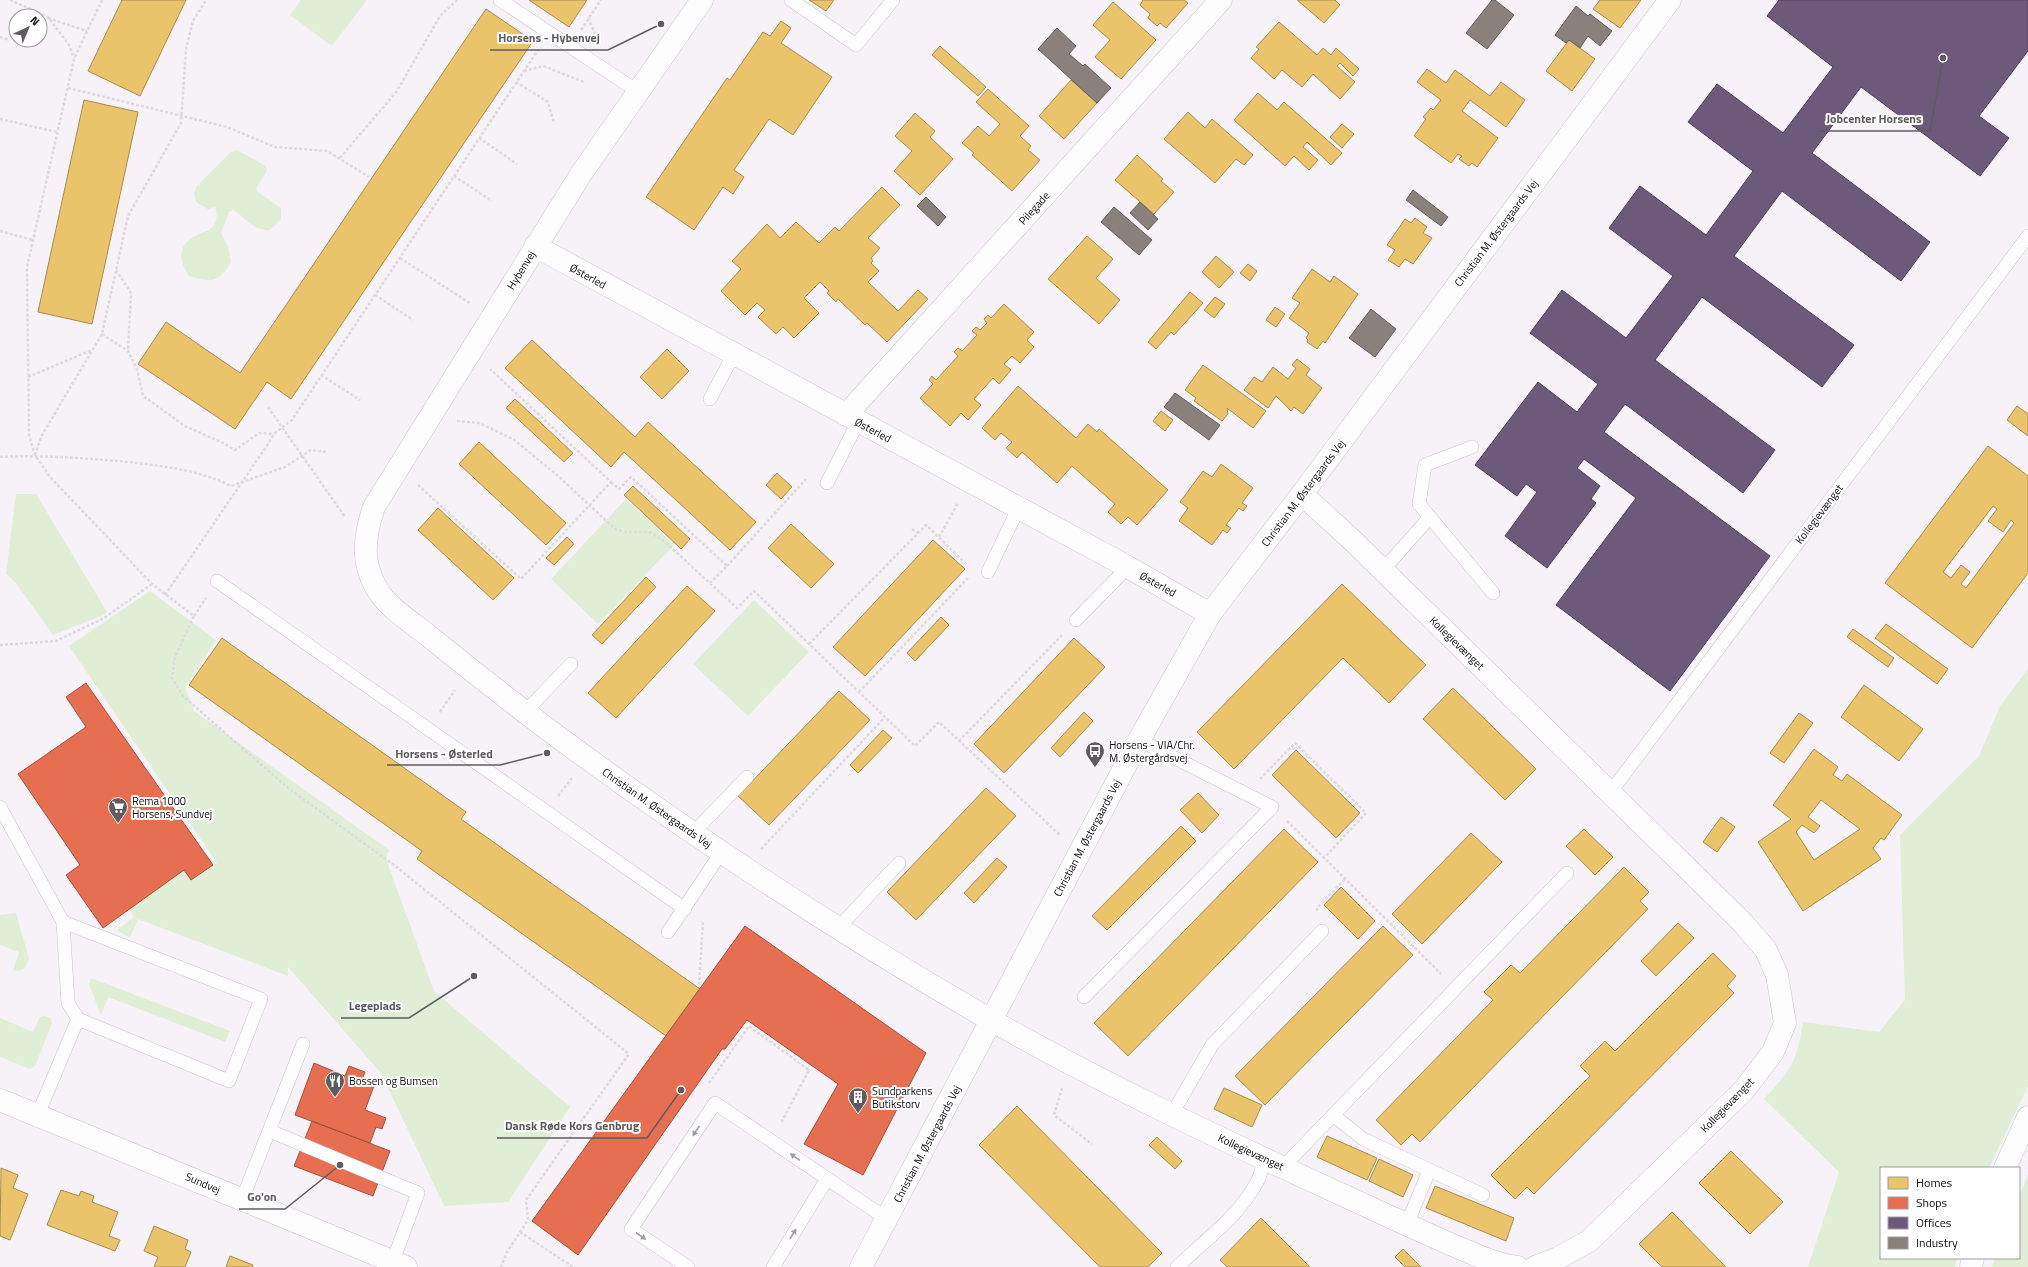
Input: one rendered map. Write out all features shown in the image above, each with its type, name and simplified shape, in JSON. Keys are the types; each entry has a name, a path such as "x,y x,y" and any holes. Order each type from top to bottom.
{"street":[{"name":"Hybenvej","path":"365,552 366,528 374,507 398,467 535,246 637,91 702,0"},
{"name":"Pilegade","path":"852,418 1221,0"},
{"name":"Christian M. Østergaards Vej","path":"861,1267 1139,740 1210,614 1302,494 1670,0"},
{"name":"Østerled","path":"535,246 1128,567 1210,614"},
{"name":"Kollegievænget","path":"1302,494 1383,570 1742,922 1766,950 1777,976 1784,1023 1773,1052 1744,1090 1589,1241 1558,1258 1535,1267"},
{"name":"Christian M. Østergaards Vej","path":"365,552 370,575 383,597 469,670 525,712 721,853 991,1020"},
{"name":"Kollegievænget","path":"991,1020 1069,1062 1274,1163 1406,1224 1502,1266 1518,1267"},
{"name":"Sundvej","path":"0,1100 38,1114 242,1200 400,1264"},
{"path":"2005,1167 2028,1117"}],"lane":[{"path":"500,0 637,91"},
{"path":"791,0 856,45 892,0"},
{"name":"Kollegievænget","path":"1610,792 2028,236"},
{"path":"710,399 734,354"},
{"path":"827,483 852,418"},
{"path":"1472,447 1425,465 1419,504 1493,593"},
{"path":"988,572 1018,508"},
{"path":"1383,570 1430,517"},
{"path":"1076,620 1128,567"},
{"path":"217,581 685,909"},
{"path":"525,712 571,664"},
{"path":"1084,997 1272,807 1139,740"},
{"path":"693,833 747,777"},
{"path":"0,807 63,922 68,1003 78,1019 228,1081 261,999 63,922"},
{"path":"668,932 685,909 721,853"},
{"path":"839,927 899,863"},
{"path":"1177,1267 1247,1198 1258,1181 1274,1163 1333,1115 1567,874"},
{"path":"1172,1114 1212,1046 1322,931"},
{"path":"38,1114 78,1019"},
{"path":"242,1200 303,1044"},
{"path":"688,1267 631,1229 715,1103 887,1219"},
{"path":"1333,1115 1363,1139 1483,1195"},
{"path":"270,1131 418,1193 400,1264"},
{"path":"1406,1224 1429,1171"},
{"path":"773,1267 827,1179"}],"path":[{"path":"10,0 27,8"},
{"path":"102,0 74,59 27,267 28,435 35,455 50,477 152,584 194,616 175,657 172,678 183,696 288,788 394,865 629,1054 526,1200 528,1220 507,1252 501,1267"},
{"path":"35,455 42,435 102,334 128,216 181,123 186,49 193,21 206,0"},
{"path":"340,158 397,91 440,16 457,0"},
{"path":"570,46 601,0"},
{"path":"48,18 87,31"},
{"path":"48,18 69,45 74,59"},
{"path":"165,595 274,434 292,420 534,55"},
{"path":"524,71 543,66 587,83"},
{"path":"516,82 548,102 554,122"},
{"path":"68,88 227,127 275,147 327,151 369,177"},
{"path":"0,119 58,132"},
{"path":"479,138 517,164"},
{"path":"454,176 492,202"},
{"path":"0,231 33,240"},
{"path":"400,258 467,302"},
{"path":"116,270 132,293 128,351"},
{"path":"374,295 413,320"},
{"path":"102,334 128,351 137,369 143,396 185,426 235,450 259,433 274,434"},
{"path":"28,377 93,350"},
{"path":"470,351 619,489 631,476 727,566"},
{"path":"322,375 360,400"},
{"path":"268,407 344,517 366,528"},
{"path":"428,419 479,423 513,439 557,475 616,529 626,532 649,532 663,540 737,608 754,591 915,746 939,722 1058,834 1082,848"},
{"path":"0,457 35,455 79,457 142,464 200,473 231,486 285,467 311,450 327,452"},
{"path":"398,467 521,579 611,482"},
{"path":"710,583 801,487 808,477"},
{"path":"939,538 969,482"},
{"path":"809,644 926,525 969,567"},
{"path":"912,529 918,533"},
{"path":"859,692 968,577"},
{"path":"0,645 56,641 104,618 152,584"},
{"path":"959,741 1076,620"},
{"path":"428,729 469,670"},
{"path":"744,867 885,717"},
{"path":"1246,794 1296,743 1366,813 1324,858"},
{"path":"547,812 587,758"},
{"path":"1272,807 1456,988"},
{"path":"1322,931 1317,908 1345,879"},
{"path":"685,909 703,922 699,985"},
{"path":"715,1103 701,1094 749,1026 809,1070 772,1141"},
{"path":"1069,1062 1054,1115 1092,1144"},
{"path":"520,1232 573,1267"}],"green space":[{"path":"301,0 367,0 332,46 290,15"},
{"path":"237,150 266,166 267,171 256,188 258,192 281,208 281,219 270,230 264,230 250,223 233,210 229,212 221,233 228,246 231,262 227,269 214,280 203,280 189,276 181,257 183,247 192,238 212,227 217,216 215,207 208,209 196,202 194,194 196,187 231,152"},
{"path":"16,494 36,494 107,612 101,616 53,635 16,583 6,574"},
{"path":"626,499 674,545 598,624 551,579"},
{"path":"150,591 216,640 185,687 194,711 389,850 386,859 434,991 570,1107 508,1202 444,1206 381,1073 288,967 288,976 138,919 130,938 117,930 134,917 129,909 184,870 191,880 217,863 69,646"},
{"path":"754,600 809,652 748,716 693,664"},
{"path":"2028,669 2028,1086 1989,1167 1880,1167 1880,1259 1957,1259 1955,1267 1808,1267 1839,1172 1764,1099 1780,1081 1791,1065 1798,1046 1803,1022 1879,1032 1905,1000 1900,835 1979,756 2000,706"},
{"path":"16,913 29,959 25,968 19,971 13,970 19,952 0,945 0,915"},
{"path":"91,978 230,1031 225,1042 108,997 101,1015 89,984"},
{"path":"45,1016 50,1018 52,1023 35,1066 30,1069 0,1057 0,1018 33,1032 40,1017"},
{"path":"2028,1174 2028,1267 1992,1267 1995,1259 2020,1259 2020,1194"}],"building: Homes":[{"path":"122,0 186,0 140,96 88,71"},
{"path":"529,0 587,0 569,27"},
{"path":"809,0 834,0 826,11"},
{"path":"1143,0 1184,0 1188,3 1166,28 1160,23 1157,26 1148,18 1150,14 1140,5"},
{"path":"1297,0 1335,0 1340,5 1324,23"},
{"path":"1600,0 1641,0 1620,28 1593,9"},
{"path":"1113,2 1156,40 1121,79 1095,57 1110,40 1093,25"},
{"path":"486,9 533,41 291,399 267,382 235,429 138,364 166,322 240,373"},
{"path":"781,21 791,28 781,43 832,77 793,135 769,119 734,170 744,177 733,194 723,187 694,230 646,197 727,78 730,80 763,32 770,36"},
{"path":"1279,22 1317,55 1323,48 1331,55 1336,48 1359,69 1353,76 1340,63 1337,66 1355,82 1340,99 1313,74 1302,87 1282,70 1274,79 1251,58 1259,49 1256,47"},
{"path":"1569,40 1595,59 1572,91 1546,71"},
{"path":"940,46 986,87 978,96 932,55"},
{"path":"1427,69 1446,83 1455,70 1490,96 1501,82 1525,100 1506,127 1470,100 1462,111 1498,138 1477,167 1472,163 1469,166 1459,159 1462,156 1458,154 1451,163 1414,136 1426,119 1423,117 1431,108 1433,110 1441,100 1417,82"},
{"path":"1071,80 1097,103 1064,139 1039,116"},
{"path":"988,89 1029,126 1020,136 1031,146 1028,150 1040,160 1012,191 972,155 974,153 962,143 978,126 989,136 1000,124 976,102"},
{"path":"1258,93 1277,110 1284,102 1342,153 1331,165 1307,142 1303,147 1318,160 1309,170 1294,156 1285,166 1234,120"},
{"path":"84,100 138,112 92,324 38,312"},
{"path":"1188,112 1205,128 1212,119 1253,155 1244,165 1236,159 1215,183 1164,139"},
{"path":"915,113 935,131 930,137 953,159 920,195 894,171 912,151 895,136"},
{"path":"1342,124 1354,134 1342,148 1330,137"},
{"path":"1137,155 1163,179 1161,181 1174,192 1154,214 1115,180"},
{"path":"882,187 900,205 868,238 880,248 871,258 873,261 871,263 879,271 868,282 898,311 918,290 928,299 887,342 867,323 865,325 838,299 836,302 827,293 829,291 820,282 804,298 819,313 794,338 783,327 776,334 758,317 765,310 757,303 745,315 721,291 741,269 732,261 767,224 780,238 796,222 819,243 835,227 839,231"},
{"path":"1415,218 1427,227 1423,233 1432,238 1413,264 1405,259 1399,267 1388,260 1395,250 1387,245 1405,219 1411,223"},
{"path":"1087,236 1113,259 1096,278 1120,300 1099,324 1048,279"},
{"path":"1216,256 1234,272 1219,288 1202,272"},
{"path":"1248,264 1257,271 1250,281 1240,273"},
{"path":"1312,269 1330,282 1334,276 1358,294 1325,343 1323,341 1317,349 1307,342 1308,340 1306,338 1309,333 1289,318 1300,303 1292,298"},
{"path":"1190,292 1203,303 1174,335 1171,332 1156,349 1148,342"},
{"path":"1215,297 1225,304 1214,318 1204,310"},
{"path":"1004,304 1034,332 1027,340 1034,347 1020,363 1012,356 1004,364 1011,370 999,384 993,378 974,399 981,405 968,420 961,413 950,426 920,398 933,384 929,380 932,376 936,380 958,356 954,352 958,348 962,351 977,335 972,331 976,327 980,330 987,323 984,319 988,315 991,318"},
{"path":"1275,307 1285,314 1276,327 1266,320"},
{"path":"532,340 635,437 648,422 756,522 730,550 624,452 611,467 505,368"},
{"path":"667,349 689,371 662,399 640,377"},
{"path":"1297,359 1310,369 1306,375 1322,388 1303,414 1294,407 1291,411 1276,396 1268,408 1244,390 1254,377 1262,382 1273,367 1288,379 1296,368 1292,365"},
{"path":"1203,365 1266,411 1253,428 1227,408 1228,414 1222,421 1194,401 1196,398 1185,390"},
{"path":"1018,386 1076,438 1088,424 1097,432 1099,429 1168,490 1137,525 1128,517 1121,524 1108,512 1115,504 1072,466 1057,483 1022,452 1017,458 1006,448 1012,442 1001,433 995,440 982,428"},
{"path":"515,399 573,453 564,462 506,408"},
{"path":"2017,406 2028,414 2028,436 2007,420"},
{"path":"1161,411 1173,420 1165,431 1153,421"},
{"path":"479,442 566,523 546,545 459,464"},
{"path":"1988,446 2028,476 2028,573 1972,648 1885,583","holes":["1993,506 1997,509 1988,521 2003,532 2011,520 2014,523 1966,588 1961,584 1970,572 1961,565 1951,578 1943,572"]},
{"path":"1221,464 1253,488 1242,503 1247,506 1243,511 1239,508 1226,525 1231,528 1227,533 1223,530 1212,545 1179,521 1188,508 1180,502 1203,471 1212,477"},
{"path":"777,473 792,487 781,499 766,485"},
{"path":"633,486 690,539 681,549 624,495"},
{"path":"438,508 514,578 493,600 418,530"},
{"path":"791,524 834,564 811,588 768,548"},
{"path":"567,537 574,544 554,565 546,558"},
{"path":"933,540 965,569 865,676 833,647"},
{"path":"646,577 656,587 602,644 592,635"},
{"path":"1342,584 1426,665 1389,703 1343,658 1234,769 1197,732"},
{"path":"687,586 715,611 616,718 588,693"},
{"path":"941,617 949,625 915,661 907,653"},
{"path":"1886,624 1948,669 1937,684 1875,638"},
{"path":"1853,629 1894,658 1888,667 1847,637"},
{"path":"222,638 466,812 461,819 700,989 666,1036 417,859 422,851 189,685"},
{"path":"1074,638 1105,667 1004,773 974,744"},
{"path":"1864,685 1923,729 1899,761 1841,717"},
{"path":"1453,688 1536,769 1505,800 1423,719"},
{"path":"839,691 870,720 769,825 738,796"},
{"path":"1084,712 1093,721 1060,757 1051,748"},
{"path":"1799,713 1813,723 1784,763 1770,753"},
{"path":"883,730 892,738 858,773 850,765"},
{"path":"1814,749 1838,767 1833,775 1842,781 1847,774 1902,815 1884,840 1881,838 1873,848 1881,859 1803,911 1758,842 1791,819 1773,805","holes":["1821,800 1860,829 1814,860 1796,832 1802,825 1814,833 1820,826 1808,817"]},
{"path":"1296,750 1360,813 1336,838 1272,775"},
{"path":"986,788 1016,816 916,920 887,892"},
{"path":"1198,793 1219,815 1202,833 1180,810"},
{"path":"1721,817 1735,827 1717,852 1703,842"},
{"path":"1181,826 1196,841 1107,930 1092,916"},
{"path":"1284,829 1318,862 1128,1056 1094,1023"},
{"path":"1584,829 1613,857 1595,875 1566,846"},
{"path":"1471,833 1502,862 1422,944 1392,914"},
{"path":"997,858 1007,867 974,903 964,893"},
{"path":"1624,867 1649,892 1640,901 1648,909 1420,1142 1412,1134 1401,1145 1376,1120 1493,1000 1484,992 1511,965 1520,973"},
{"path":"1341,887 1375,921 1358,939 1324,905"},
{"path":"1678,923 1694,938 1656,976 1641,961"},
{"path":"1383,926 1413,955 1265,1105 1235,1076"},
{"path":"1713,953 1736,976 1727,986 1734,993 1534,1194 1527,1187 1515,1199 1491,1175 1590,1076 1580,1066 1605,1041 1615,1051"},
{"path":"1224,1088 1262,1105 1252,1127 1214,1109"},
{"path":"1017,1106 1162,1253 1148,1267 1100,1267 979,1145"},
{"path":"1327,1136 1377,1158 1367,1180 1317,1157"},
{"path":"1157,1137 1182,1161 1175,1169 1149,1145"},
{"path":"1731,1151 1783,1202 1750,1234 1699,1183"},
{"path":"1379,1159 1413,1175 1403,1197 1369,1181"},
{"path":"1,1168 18,1175 13,1188 28,1194 10,1240 0,1236"},
{"path":"1435,1186 1514,1218 1506,1241 1426,1208"},
{"path":"61,1190 79,1196 81,1191 94,1196 92,1202 118,1212 109,1236 120,1240 115,1251 47,1225"},
{"path":"1672,1212 1726,1267 1662,1267 1639,1244"},
{"path":"1261,1218 1310,1267 1227,1267 1220,1260"},
{"path":"154,1226 188,1240 185,1249 191,1252 185,1267 154,1267 158,1257 144,1251"},
{"path":"1403,1249 1421,1267 1405,1267 1395,1257"},
{"path":"230,1256 253,1265 252,1267 226,1267"}],"building: Shops":[{"name":"Rema 1000 Horsens, Sundvej","path":"86,683 213,865 191,880 184,870 103,928 66,875 80,865 18,774 86,727 66,697"},
{"name":"Sundparkens Butikstorv","path":"745,926 926,1053 863,1175 804,1144 838,1084 747,1020 725,1049 722,1049 578,1255 532,1221"},
{"name":"Bossen og Bumsen","path":"314,1063 345,1076 349,1066 365,1072 361,1082 374,1086 365,1110 386,1118 382,1129 376,1127 370,1143 295,1115"},
{"path":"312,1121 390,1151 373,1196 294,1166"}],"building: Offices":[{"path":"1779,0 2028,0 2028,51 1979,116 2009,138 1980,176 1861,87 1812,153 1930,242 1901,281 1782,191 1734,256 1854,345 1822,387 1702,297 1655,360 1775,450 1743,493 1625,404 1604,432 1770,556 1670,691 1556,605 1636,498 1584,459 1577,468 1600,486 1591,499 1596,503 1547,568 1505,536 1537,492 1526,484 1517,496 1475,465 1538,382 1577,412 1598,384 1530,333 1562,290 1626,338 1673,276 1609,228 1640,186 1706,235 1753,171 1688,122 1717,84 1783,133 1833,67 1767,16"}],"building: Industry":[{"path":"1492,0 1495,0 1514,15 1487,49 1466,33"},
{"path":"1576,6 1588,16 1590,14 1612,31 1600,46 1588,36 1580,48 1569,40 1566,43 1555,35"},
{"path":"1057,28 1076,46 1069,54 1083,66 1085,64 1111,88 1097,103 1038,49"},
{"path":"1413,190 1448,217 1441,226 1406,200"},
{"path":"926,197 946,217 938,226 917,206"},
{"path":"1140,202 1158,219 1148,230 1130,213"},
{"path":"1114,207 1152,240 1139,255 1101,222"},
{"path":"1371,309 1396,329 1375,357 1349,338"},
{"path":"1175,393 1220,425 1209,440 1164,407"}],"place":[{"name":"Horsens - Hybenvej","path":"661,24"},
{"name":"Jobcenter Horsens","path":"1943,58"},
{"name":"Horsens - Østerled","path":"547,753"},
{"name":"Horsens - VIA/Chr. M. Østergårdsvej","path":"1095,768"},
{"name":"Rema 1000 Horsens, Sundvej","path":"118,824"},
{"name":"Legeplads","path":"474,976"},
{"name":"Dansk Røde Kors Genbrug","path":"681,1090"},
{"name":"Bossen og Bumsen","path":"335,1098"},
{"name":"Sundparkens Butikstorv","path":"858,1114"},
{"name":"Go'on","path":"340,1165"}]}
